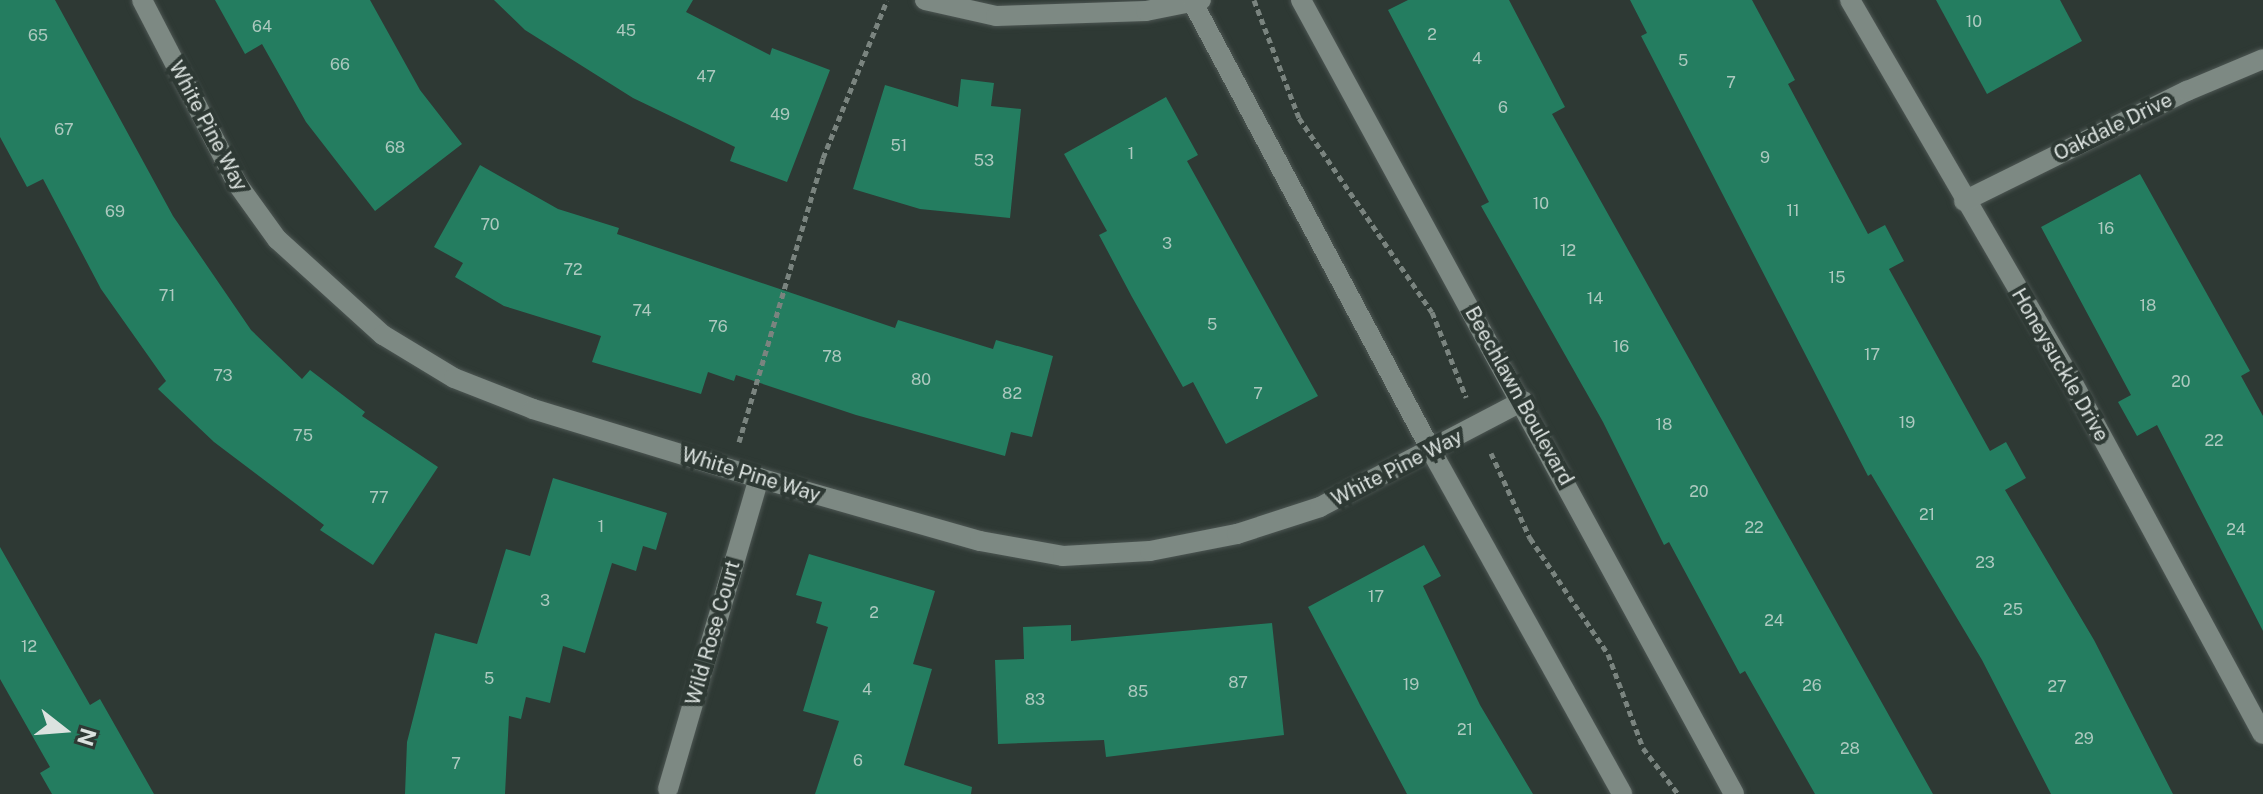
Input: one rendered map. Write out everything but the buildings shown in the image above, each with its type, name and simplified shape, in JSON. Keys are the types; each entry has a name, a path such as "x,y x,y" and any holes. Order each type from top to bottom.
{"street":[{"name":"White Pine Way","path":"142,0 238,185 277,239 383,335 454,378 533,409 759,478 980,541 1063,556 1150,551 1237,534 1320,507 1432,452 1523,401"},
{"path":"925,0 996,16 1146,11 1197,1 1432,452 1622,794"},
{"name":"Beechlawn Boulevard","path":"1301,0 1523,401 1734,794"},
{"name":"Honeysuckle Drive","path":"1850,0 1964,201 2068,374 2263,734"},
{"name":"Oakdale Drive","path":"1964,201 2241,65 2263,59"},
{"name":"Wild Rose Court","path":"668,789 759,478"}],"path":[{"path":"731,469 823,158 887,0"}]}
